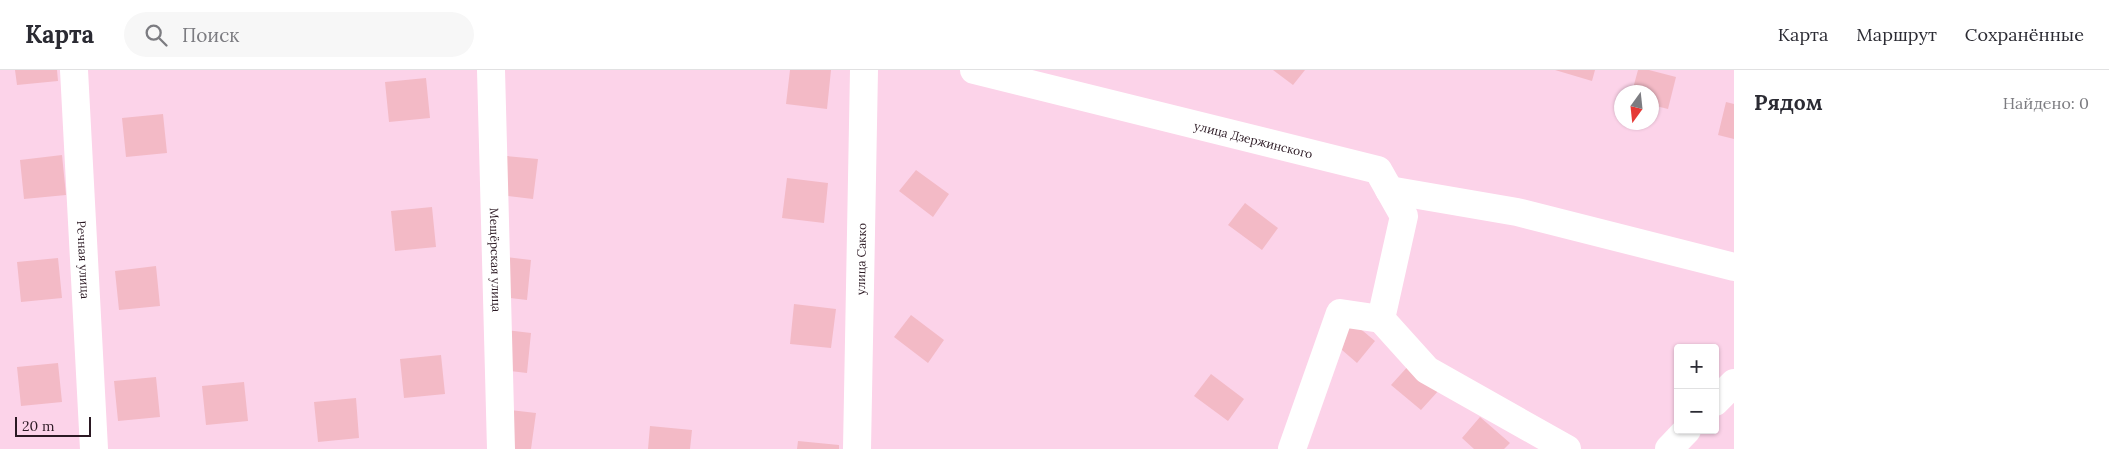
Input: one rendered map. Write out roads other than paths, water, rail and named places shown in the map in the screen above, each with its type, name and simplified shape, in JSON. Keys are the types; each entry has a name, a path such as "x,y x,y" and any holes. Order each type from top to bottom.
{"street":[{"name":"Речная улица","path":"74,70 94,449"},
{"name":"Мещёрская улица","path":"491,70 501,449"},
{"name":"улица Сакко","path":"858,449 864,70"},
{"name":"улица Дзержинского","path":"974,70 1378,170 1404,216 1381,319"},
{"path":"1389,190 1517,212 1734,267"},
{"path":"1292,449 1340,313 1381,319 1427,370 1567,449"},
{"path":"1719,398 1734,383"},
{"path":"1669,449 1683,434"},
{"path":"89,449 99,449"}]}
